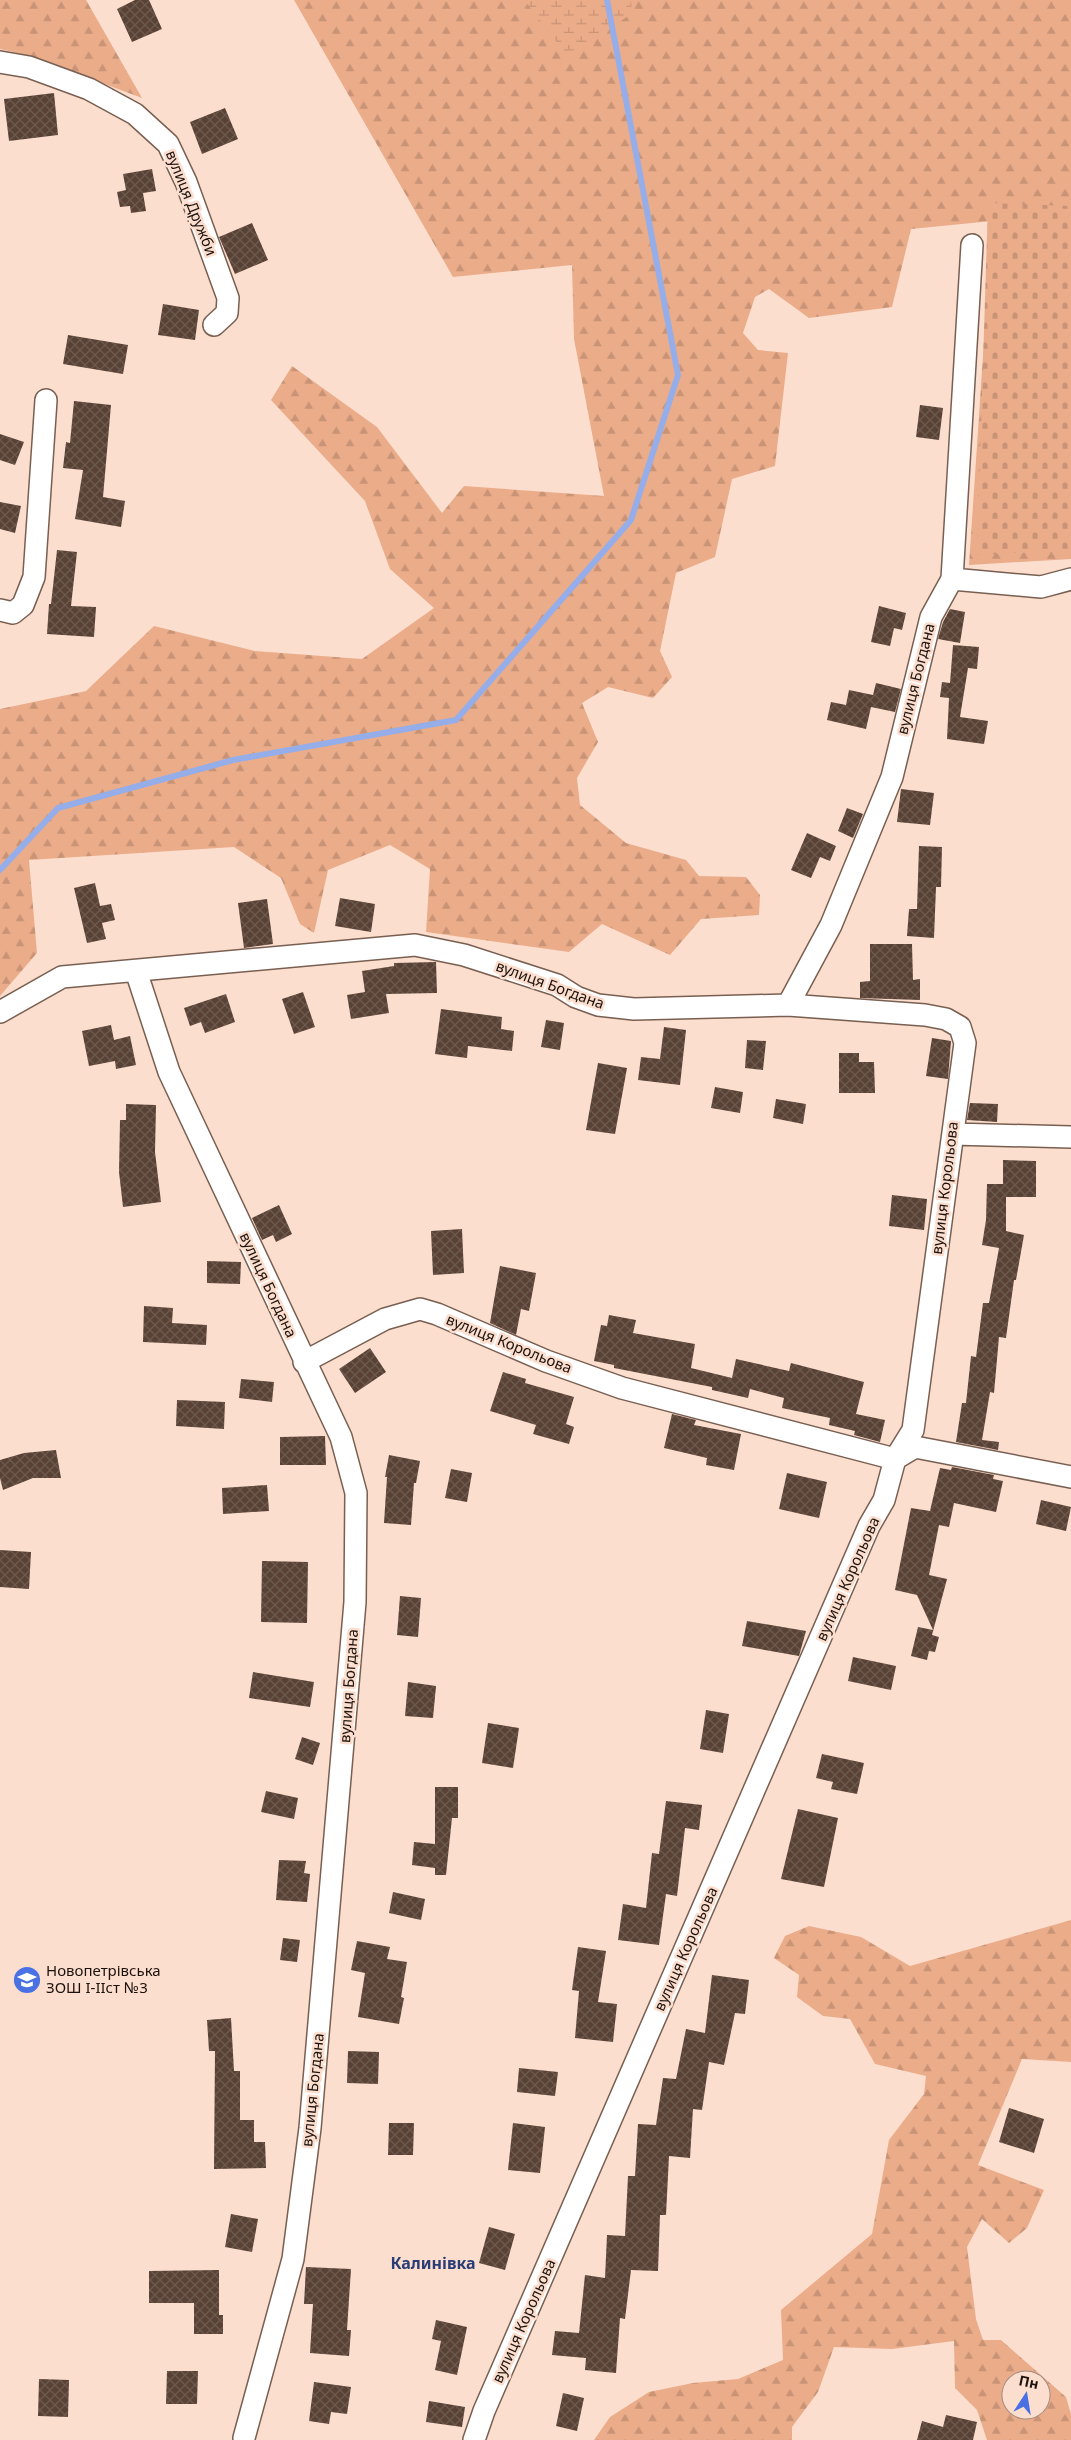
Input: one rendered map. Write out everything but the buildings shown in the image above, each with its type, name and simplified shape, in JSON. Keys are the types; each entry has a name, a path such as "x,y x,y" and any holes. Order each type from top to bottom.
{"street":[{"name":"вулиця Дружби","path":"0,62 28,67 89,88 135,114 168,144 186,182 228,298 227,312 214,325"},
{"name":"вулиця Богдана","path":"788,1004 831,925 892,777 931,617 952,579 972,245"},
{"path":"0,610 13,613 24,605 34,577 46,400"},
{"path":"952,579 1040,587 1071,578"},
{"name":"вулиця Богдана","path":"0,1012 62,977 415,945 464,955 557,985 576,997 598,1005 634,1009 788,1004 925,1015 946,1019 960,1027 965,1043 961,1061"},
{"name":"вулиця Богдана","path":"136,971 169,1072 341,1437 356,1493 355,1602 310,2128 293,2259 242,2439"},
{"name":"вулиця Корольова","path":"474,2440 488,2402 869,1526 884,1500 895,1459 913,1430 961,1061"},
{"path":"953,1134 1071,1137"},
{"name":"вулиця Корольова","path":"304,1362 385,1319 420,1309 437,1314 546,1361 622,1388 895,1459"},
{"path":"895,1459 915,1447 1071,1477"}],"green space":[{"path":"0,0 86,0 142,98 30,56 0,49"},
{"path":"294,0 1071,0 1071,559 969,565 992,221 911,229 892,307 809,318 769,289 755,297 743,333 758,350 788,353 775,466 732,479 715,557 676,573 660,651 672,677 653,698 608,687 582,703 598,742 577,778 580,805 626,843 686,860 699,876 746,877 760,895 759,915 701,919 670,955 602,924 569,952 426,932 430,869 390,845 328,870 314,933 300,924 281,878 234,847 29,860 37,953 0,996 0,709 86,691 154,626 255,651 362,659 434,608 390,569 365,501 271,400 292,366 377,427 442,513 464,486 604,496 574,339 572,265 453,277"},
{"path":"524,0 631,0 632,13 569,58"},
{"path":"988,203 1071,206 1071,550 977,555"},
{"path":"1071,1920 1071,2062 1022,2059 978,2165 1044,2190 1027,2228 1009,2243 982,2219 967,2247 976,2319 983,2340 1001,2340 1035,2370 1001,2370 1001,2420 1051,2420 1051,2384 1066,2397 1071,2414 1071,2440 987,2440 977,2410 955,2388 954,2341 892,2349 834,2347 818,2392 792,2427 792,2440 594,2440 610,2417 649,2392 693,2383 738,2379 783,2360 781,2310 872,2234 889,2140 924,2094 926,2076 875,2064 850,2019 823,2016 797,1997 799,1975 774,1958 785,1936 809,1926 861,1937 910,1966"}],"waterway":[{"path":"0,870 58,808 233,760 456,720 631,520 678,375 607,0"}],"place":[{"name":"Новопетрівська ЗОШ I-IIст №3","path":"27,1980"}],"district":[{"name":"Калинівка","path":"433,2263"}]}
